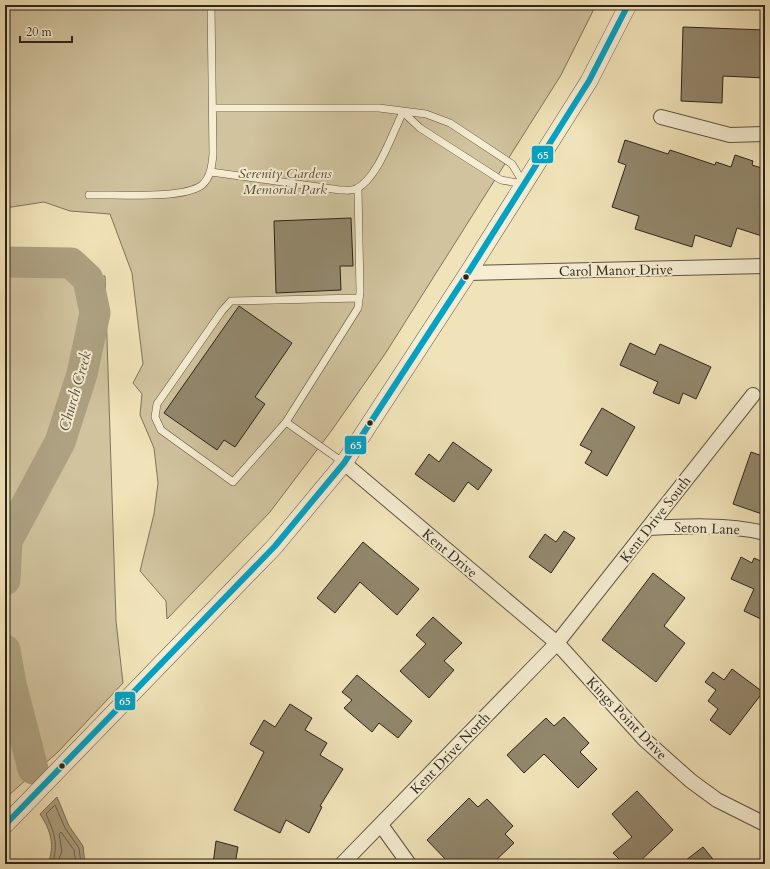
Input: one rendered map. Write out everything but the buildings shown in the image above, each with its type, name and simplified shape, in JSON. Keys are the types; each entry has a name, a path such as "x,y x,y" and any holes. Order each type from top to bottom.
{"street":[{"path":"8,817 275,546 344,463 468,273 589,81 628,5"},
{"path":"661,117 730,135 765,134"},
{"name":"Carol Manor Drive","path":"468,273 765,266"},
{"name":"Kent Drive South","path":"557,642 753,395"},
{"name":"Kent Drive","path":"344,463 557,642"},
{"name":"Seton Lane","path":"648,528 734,528 765,533"},
{"name":"Kings Point Drive","path":"557,642 645,740 691,781 717,800 765,824"},
{"name":"Kent Drive North","path":"342,864 557,642"},
{"path":"381,825 408,864"}],"lane":[{"path":"89,195 176,194 191,191 203,184 211,172 213,154 213,108 211,5"},
{"path":"213,108 379,108 426,114 450,122 512,164 524,184"},
{"path":"403,112 420,128 501,180 524,184"},
{"path":"211,172 340,190 354,190 364,184 376,169 403,112"},
{"path":"358,188 359,298 358,308 286,422 233,482 161,430 155,417 157,404 222,311 231,301 359,298"},
{"path":"286,422 344,463"}],"green space":[{"name":"Serenity Gardens Memorial Park","path":"5,5 596,5 561,75 385,354 332,430 270,512 167,619 166,601 140,571 154,514 158,483 154,448 140,415 142,394 133,383 143,364 132,273 110,214 70,211 44,202 5,208"},
{"path":"5,274 105,276 116,621 123,683 58,752 10,794 5,789 5,567 10,509 9,480 5,452"}],"water":[{"path":"57,797 69,826 83,846 85,864 48,864 51,851 51,838 47,826 40,814"}],"waterway":[{"name":"Church Creek","path":"5,262 71,263 88,279 95,313 82,374 60,442 7,541 5,580"},
{"name":"Church Creek","path":"5,650 11,684 33,769"}],"transit line":[{"name":"65","path":"5,825 275,546 344,463 468,273 589,81 628,5"}]}
